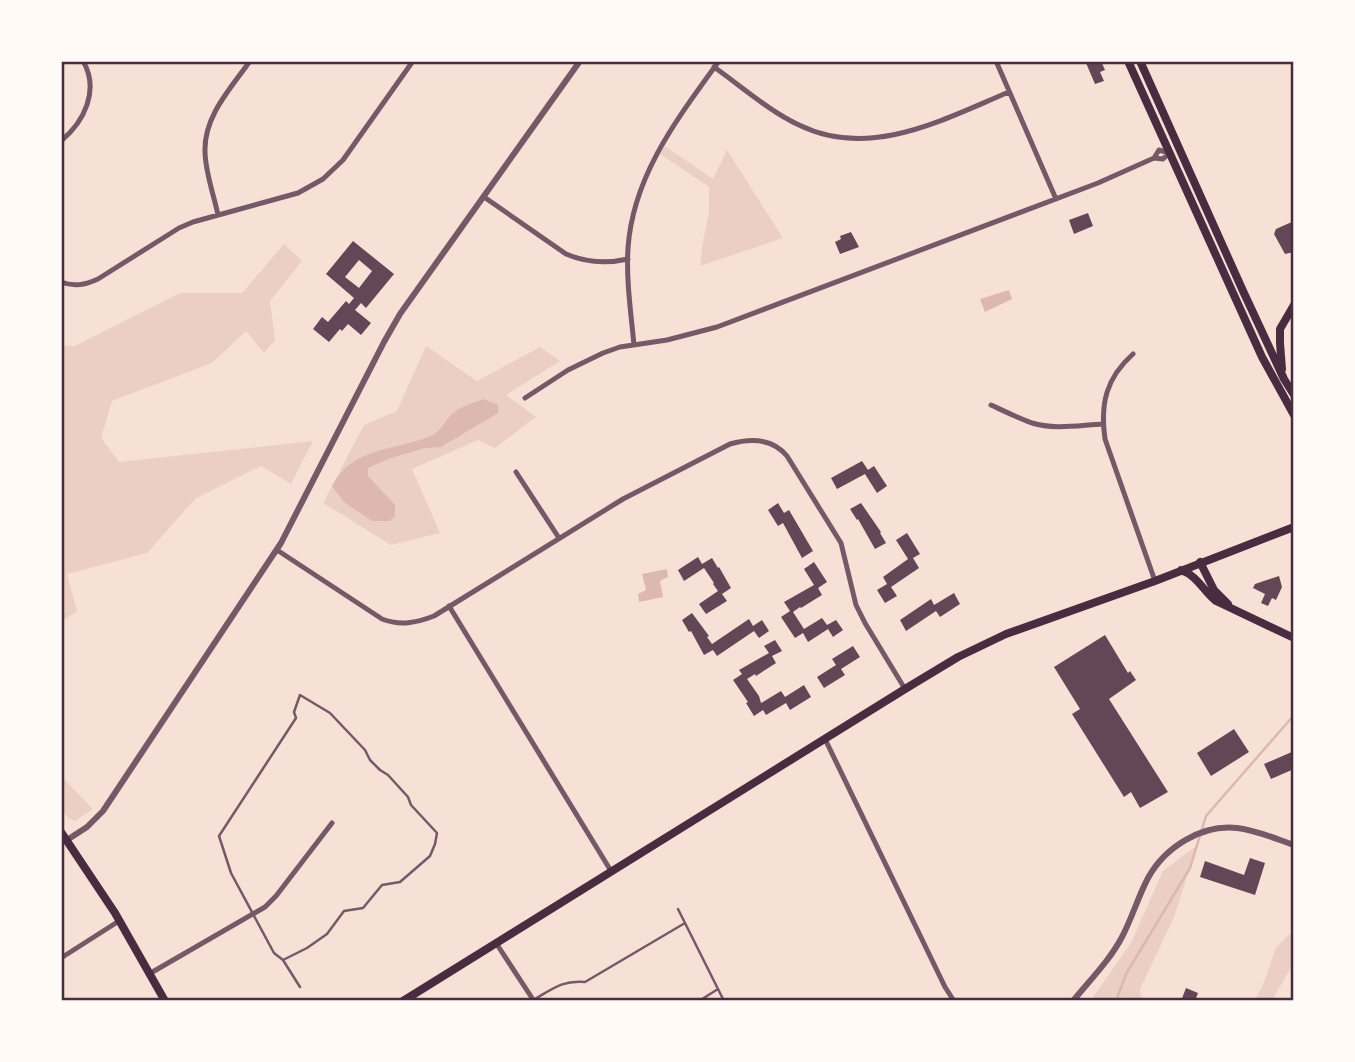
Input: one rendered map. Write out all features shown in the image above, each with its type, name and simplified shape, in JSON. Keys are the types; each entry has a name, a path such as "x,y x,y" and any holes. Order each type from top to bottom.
{"main road":[{"path":"1128,61 1262,357 1294,415"},
{"path":"1140,61 1294,396"},
{"path":"1284,379 1280,329 1294,305"},
{"path":"403,1001 905,689 986,642 1294,527"},
{"path":"1200,562 1214,590 1230,606"},
{"path":"1181,570 1195,577 1216,601 1294,638"},
{"path":"61,832 119,921 165,1001"}],"street":[{"path":"61,141 79,123 89,101 90,80 83,61"},
{"path":"218,215 206,159 205,140 219,104 250,61"},
{"path":"61,282 80,285 98,279 179,228 290,196 311,187 343,160 413,61"},
{"path":"67,840 87,827 103,811 277,550 389,333 418,287 580,61"},
{"path":"634,345 628,290 628,259 636,204 652,162 675,122 719,61"},
{"path":"996,61 1056,199"},
{"path":"715,67 800,126 845,138 902,134 1009,92"},
{"path":"526,398 585,361 620,347 667,340 718,327 1056,199 1154,158 1159,150 1169,153"},
{"path":"484,197 566,254 602,263 628,259"},
{"path":"1133,354 1121,364 1108,390 1104,402 1103,424 1105,439 1155,581"},
{"path":"991,405 1044,426 1103,424"},
{"path":"277,550 374,614 401,624 423,620 623,499 730,444 752,440 770,443 787,456 841,543 856,605 905,689"},
{"path":"516,472 559,538"},
{"path":"449,606 611,871"},
{"path":"825,739 954,1001"},
{"path":"149,974 265,907 276,897 332,823"},
{"path":"1073,1001 1117,947 1147,879 1173,849 1198,834 1222,828 1247,829 1294,845"},
{"path":"61,958 119,921"},
{"path":"496,943 533,1001"}],"lane":[{"path":"283,960 327,934 344,911 363,908 382,885 400,882 430,856 437,833 411,805 408,797 370,760 365,750 330,713 300,695 293,712 296,718 219,836 231,873 274,953 283,960 300,987"},
{"path":"678,909 723,1001"},
{"path":"533,1001 560,984 585,982 685,923"},
{"path":"699,1001 718,989"}],"shaded area":[{"path":"665,146 713,179 727,150 783,238 700,266 709,212 709,187 660,154"},
{"path":"284,244 302,261 270,301 275,340 264,353 246,331 212,363 112,401 101,438 119,462 313,441 291,484 261,466 195,499 147,553 67,574 77,611 61,622 61,345 75,346 180,293 242,293"},
{"path":"1009,290 1012,299 985,312 980,299"},
{"path":"426,346 477,381 540,347 560,361 506,395 536,417 495,448 478,440 412,469 440,533 391,545 323,503 364,425 397,411"},
{"path":"483,399 498,405 498,413 441,447 425,448 368,468 368,476 395,505 395,516 390,521 372,521 344,502 332,486 351,463 376,452 431,436 438,432 456,411"},
{"path":"667,569 668,577 660,581 663,597 639,602 638,594 646,590 642,574"},
{"path":"61,776 93,809 75,821 65,814 62,808"},
{"path":"1196,846 1175,915 1140,989 1142,1001 1097,1001 1093,997 1131,943 1163,871"},
{"path":"1289,934 1294,938 1294,962 1272,1001 1254,1001 1263,985 1276,948"}],"building":[{"path":"1101,61 1105,70 1100,72 1104,81 1095,84 1086,63"},
{"path":"1088,213 1093,226 1074,234 1069,220"},
{"path":"1294,221 1294,252 1285,254 1274,234 1276,229"},
{"path":"851,232 859,247 840,254 835,242 841,239 840,236"},
{"path":"353,241 394,274 366,308 361,303 355,310 371,323 361,335 348,324 329,342 313,329 322,317 328,322 346,301 349,304 354,298 326,274","holes":["359,260 372,271 359,288 345,277"]},
{"path":"862,461 868,470 874,466 887,486 877,493 865,474 837,489 831,478"},
{"path":"778,503 784,513 789,510 813,551 802,558 783,523 778,526 768,510"},
{"path":"861,503 886,543 875,549 850,509"},
{"path":"907,533 920,554 913,558 919,568 891,587 897,596 885,603 877,590 887,584 883,577 908,559 896,540"},
{"path":"698,557 702,564 712,558 731,588 722,594 727,601 706,614 699,604 718,591 714,583 704,568 684,581 678,570"},
{"path":"814,562 827,582 818,588 822,595 793,612 804,629 822,618 827,625 836,620 843,630 833,637 828,629 808,642 803,633 795,638 781,617 790,611 784,602 814,585 804,569"},
{"path":"1279,576 1282,587 1276,600 1272,598 1268,606 1261,603 1265,594 1253,588 1255,584"},
{"path":"954,593 960,604 940,617 936,611 906,631 900,620 931,599 934,605"},
{"path":"692,613 712,644 749,619 753,626 762,620 769,631 759,638 754,631 717,656 713,650 704,655 682,620"},
{"path":"1105,635 1128,673 1130,671 1136,680 1109,699 1168,792 1140,808 1131,792 1124,797 1072,714 1080,709 1054,667"},
{"path":"775,640 782,651 772,656 776,663 747,679 761,703 781,691 785,697 804,685 811,697 790,710 786,703 766,715 763,710 754,716 733,680 742,674 739,670 769,653 764,646"},
{"path":"853,646 860,657 841,669 845,675 824,688 817,677 836,665 832,659"},
{"path":"1234,729 1249,752 1211,776 1197,753"},
{"path":"1294,751 1294,769 1271,779 1264,764"},
{"path":"1250,858 1265,863 1255,895 1200,877 1205,861 1244,875"},
{"path":"1186,988 1198,993 1195,1001 1181,1001"}],"waterway":[{"path":"1116,1001 1126,974 1190,868 1206,816 1294,715"}]}
